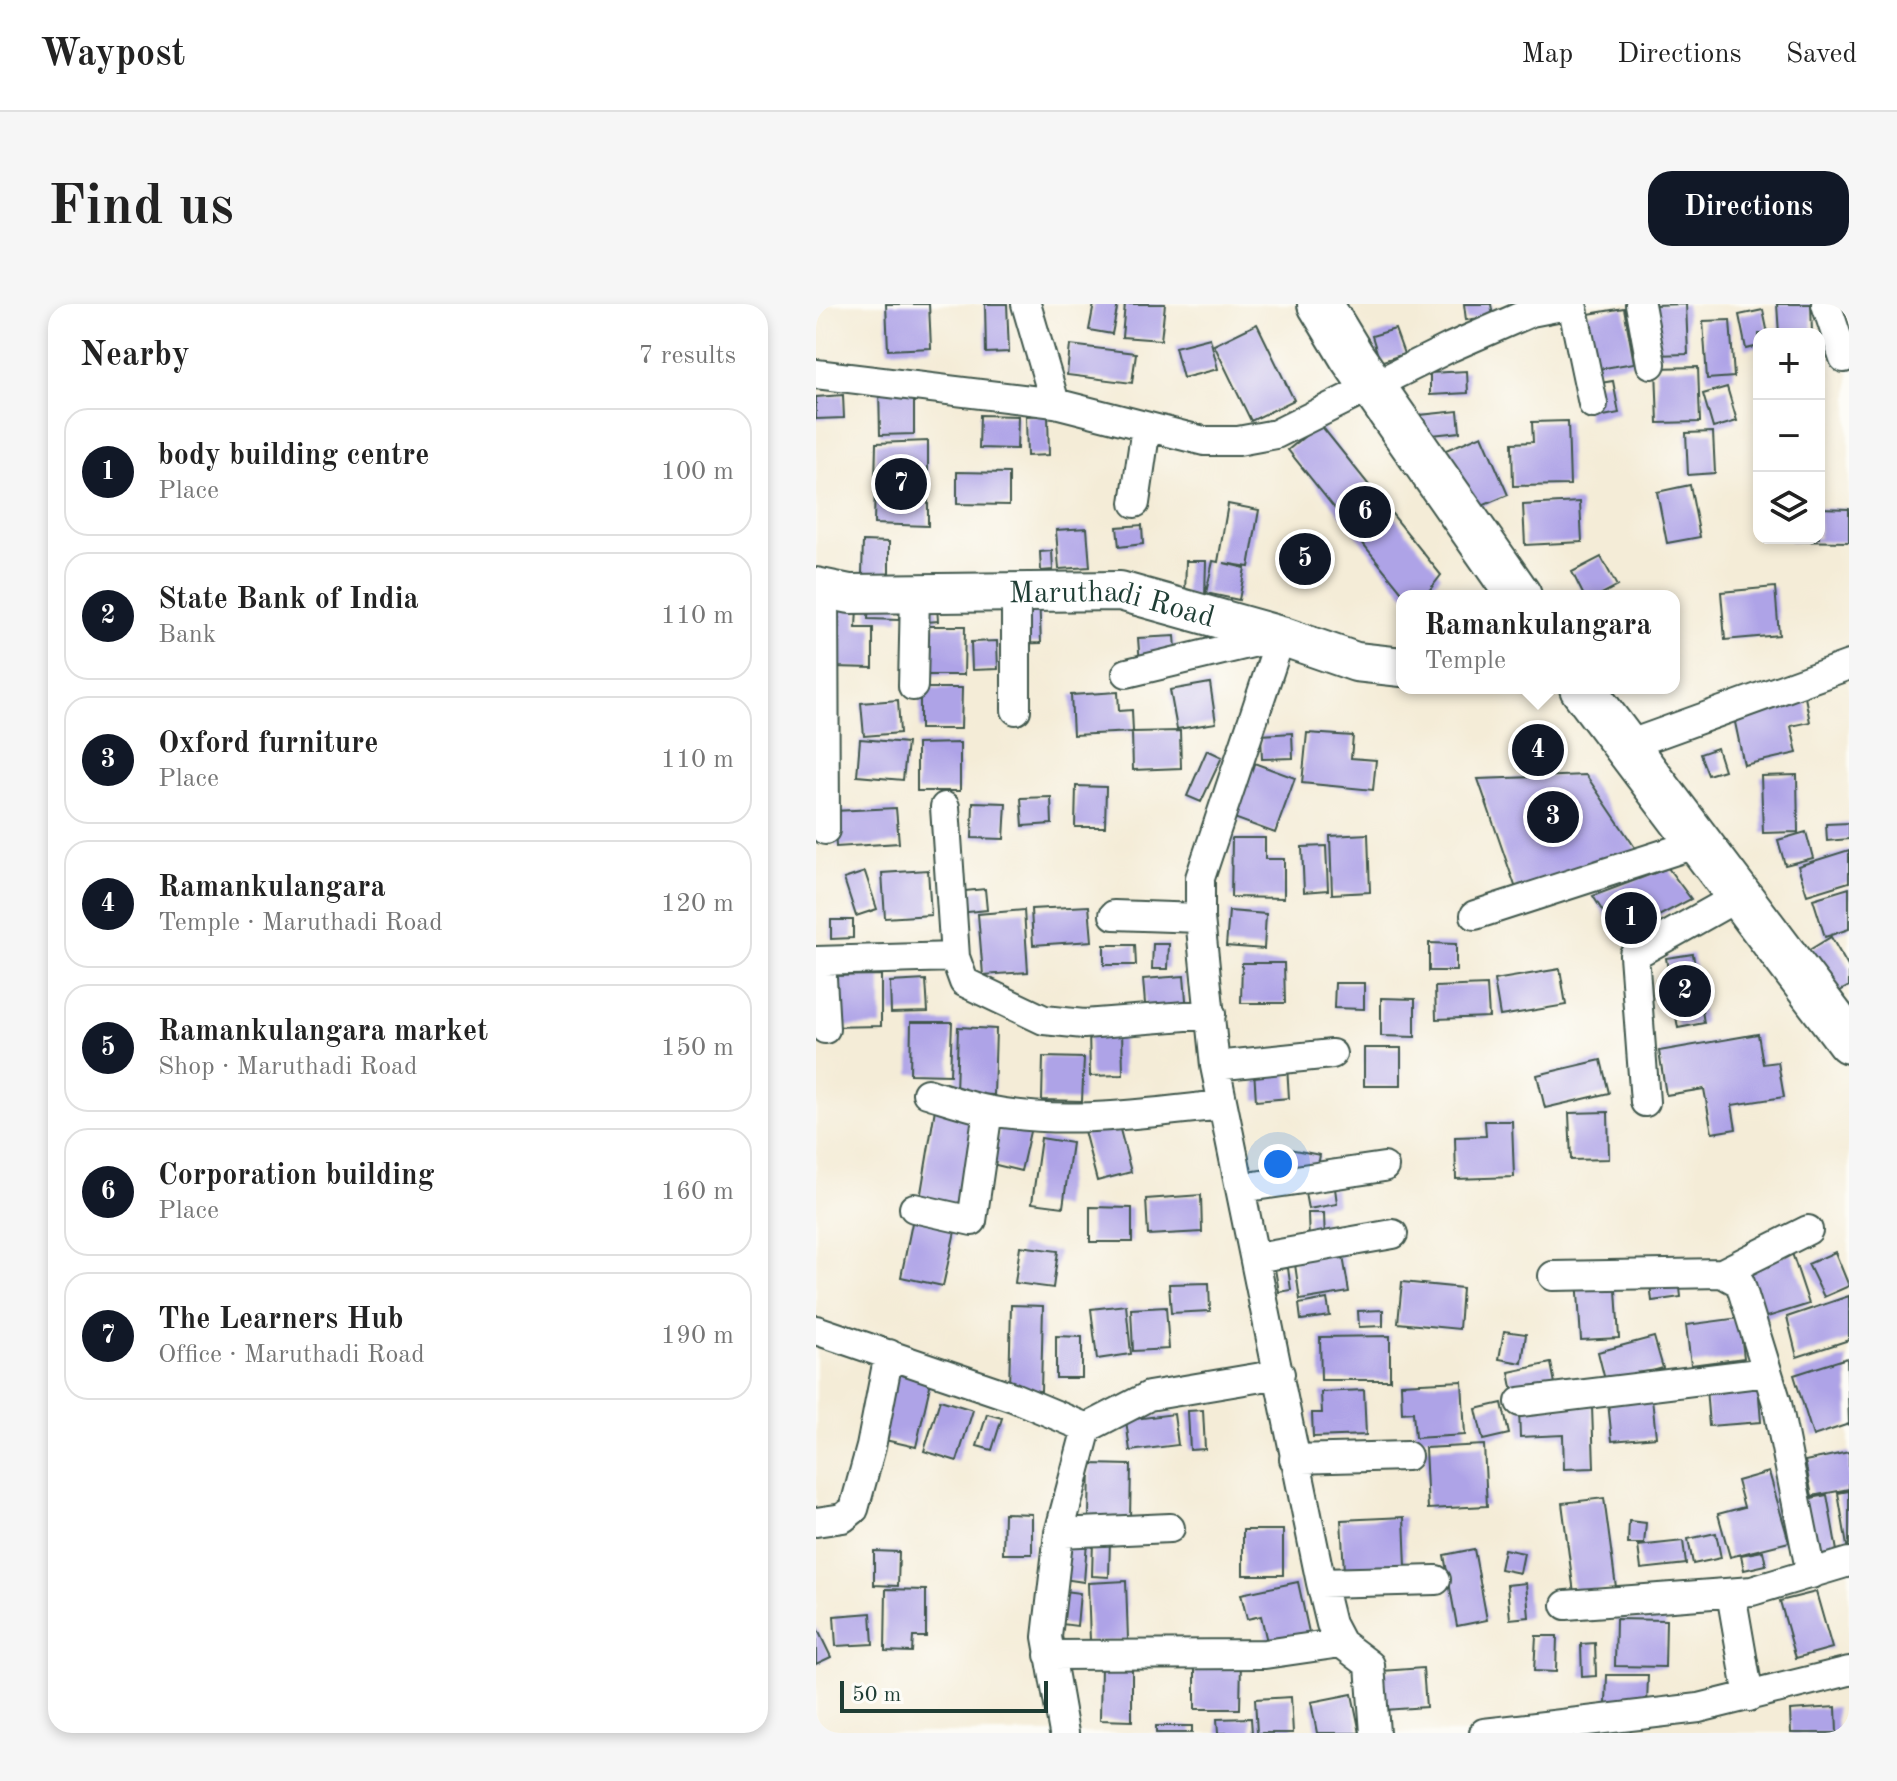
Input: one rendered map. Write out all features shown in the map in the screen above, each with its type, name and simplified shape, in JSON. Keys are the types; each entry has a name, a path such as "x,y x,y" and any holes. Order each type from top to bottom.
{"main road":[{"path":"1320,304 1515,590"},
{"name":"Maruthadi Road","path":"820,587 850,594 1120,591 1281,636 1356,662 1396,666"},
{"path":"1586,694 1849,1041"}],"street":[{"path":"1026,304 1055,403"},
{"path":"816,374 1055,403 1204,441 1238,441 1276,434 1530,308 1572,304 1593,404"},
{"path":"1640,304 1651,364"},
{"path":"1826,304 1844,358"},
{"path":"1135,503 1146,427"},
{"path":"820,587 825,830"},
{"path":"1016,592 1016,710"},
{"path":"913,686 915,594"},
{"path":"1127,673 1281,636"},
{"path":"1281,636 1200,878 1200,918 1215,1066 1280,1374 1294,1459 1331,1624 1341,1643 1370,1665 1375,1733"},
{"path":"1625,746 1849,665"},
{"path":"945,807 955,957 964,982 1044,1020 1084,1024 1211,1014"},
{"path":"1475,915 1698,843"},
{"path":"1645,1102 1634,955 1739,896"},
{"path":"1114,915 1200,918"},
{"path":"825,1029 818,961 955,957"},
{"path":"1215,1066 1332,1054"},
{"path":"927,1093 988,1110 1095,1117 1223,1105"},
{"path":"914,1208 972,1221 988,1110"},
{"path":"1241,1188 1384,1167"},
{"path":"1553,1276 1722,1273 1808,1230"},
{"path":"1256,1258 1393,1234"},
{"path":"1722,1273 1740,1283 1777,1403 1811,1574"},
{"path":"816,1330 1013,1397 1087,1428"},
{"path":"816,1522 843,1518 854,1509 871,1447 889,1354"},
{"path":"1520,1402 1767,1372"},
{"path":"1064,1733 1047,1637 1059,1533 1087,1428 1149,1396 1280,1374"},
{"path":"1294,1459 1407,1456"},
{"path":"1059,1533 1170,1528"},
{"path":"1566,1605 1752,1591 1849,1562"},
{"path":"1321,1583 1436,1580"},
{"path":"1731,1593 1749,1697"},
{"path":"1049,1655 1265,1654 1341,1643"},
{"path":"1484,1733 1699,1708 1849,1671"}],"building":[{"path":"886,304 929,304 931,348 888,350"},
{"path":"985,304 1007,304 1009,352 986,353"},
{"path":"1094,304 1118,304 1112,334 1089,330"},
{"path":"1125,304 1165,304 1161,340 1122,337"},
{"path":"1464,304 1491,304 1493,316 1466,320"},
{"path":"1686,304 1688,354 1655,355 1654,305"},
{"path":"1777,304 1811,304 1812,328 1779,328"},
{"path":"1624,308 1634,363 1575,373 1565,318"},
{"path":"1763,310 1767,328 1753,328 1753,347 1746,349 1739,315"},
{"path":"1730,320 1734,377 1707,379 1703,321"},
{"path":"1257,324 1294,400 1251,421 1214,345"},
{"path":"1395,329 1404,354 1380,362 1372,336"},
{"path":"1210,338 1218,369 1183,378 1175,347"},
{"path":"1070,345 1136,353 1132,383 1067,375"},
{"path":"1698,367 1700,422 1658,423 1656,368"},
{"path":"1467,371 1468,393 1430,395 1430,373"},
{"path":"1613,381 1619,413 1588,419 1582,386"},
{"path":"879,386 914,386 914,434 880,435"},
{"path":"1727,387 1737,421 1713,428 1703,394"},
{"path":"843,395 844,418 816,419 816,397"},
{"path":"1458,411 1460,432 1422,436 1420,415"},
{"path":"980,415 1018,416 1017,449 979,448"},
{"path":"1048,415 1049,455 1027,456 1026,416"},
{"path":"1568,421 1570,485 1513,486 1512,443 1533,442 1532,422"},
{"path":"1320,424 1441,575 1430,590 1400,590 1288,450"},
{"path":"1713,432 1715,473 1688,475 1686,433"},
{"path":"1482,435 1508,495 1468,512 1441,452"},
{"path":"928,441 928,526 874,524 876,443"},
{"path":"957,472 1009,473 1009,505 957,504"},
{"path":"1690,485 1700,537 1667,543 1657,492"},
{"path":"1580,502 1582,542 1525,545 1523,505"},
{"path":"1228,504 1259,510 1249,567 1224,563 1245,568 1239,600 1206,593 1213,561 1218,562"},
{"path":"1825,508 1849,509 1849,542 1825,542"},
{"path":"1142,525 1143,544 1119,547 1117,527"},
{"path":"1087,528 1090,567 1059,569 1056,530"},
{"path":"863,541 889,542 889,575 862,574"},
{"path":"1052,551 1053,570 1041,571 1040,552"},
{"path":"1601,557 1617,586 1609,590 1581,590 1572,572"},
{"path":"1186,561 1206,561 1205,596 1185,596"},
{"path":"1775,587 1779,635 1725,640 1721,592"},
{"path":"1039,597 1041,643 1007,644"},
{"path":"869,599 899,601 899,620 868,619"},
{"path":"836,607 857,607 856,628 873,628 873,668 835,667"},
{"path":"937,607 938,621 915,623 914,608"},
{"path":"916,626 965,626 964,675 915,675"},
{"path":"1175,636 1178,674 1141,677 1138,638"},
{"path":"997,641 998,669 972,670 971,642"},
{"path":"1210,683 1216,723 1177,729 1170,690"},
{"path":"920,688 962,688 961,729 920,729"},
{"path":"1118,692 1119,711 1132,710 1133,732 1073,735 1071,695"},
{"path":"1805,697 1810,722 1791,726 1797,753 1744,765 1733,713"},
{"path":"898,700 900,733 864,736 861,703"},
{"path":"1180,731 1181,768 1133,770 1132,732"},
{"path":"1292,733 1293,758 1262,759 1261,735"},
{"path":"1307,733 1353,736 1351,758 1376,760 1373,790 1302,783"},
{"path":"860,739 907,743 903,780 857,776"},
{"path":"960,743 960,791 917,791 917,744"},
{"path":"1717,748 1724,770 1708,775 1700,754"},
{"path":"1207,750 1222,757 1201,802 1187,796"},
{"path":"1254,763 1295,778 1275,833 1234,818"},
{"path":"1586,775 1640,855 1522,906 1478,779"},
{"path":"1797,775 1798,832 1763,833 1761,776"},
{"path":"1076,786 1106,787 1105,827 1075,827"},
{"path":"1051,797 1052,824 1023,826 1021,798"},
{"path":"973,802 1006,803 1004,839 972,838"},
{"path":"896,808 899,843 836,847 834,811"},
{"path":"1849,823 1849,839 1827,841 1826,824"},
{"path":"1806,832 1813,858 1785,865 1778,840"},
{"path":"1368,834 1370,892 1332,894 1330,836"},
{"path":"1232,838 1265,838 1265,859 1284,859 1284,898 1231,897"},
{"path":"1326,846 1328,890 1304,892 1302,847"},
{"path":"1849,850 1849,882 1807,895 1798,866"},
{"path":"1668,868 1691,899 1619,937 1593,896"},
{"path":"928,870 931,915 885,918 882,873"},
{"path":"865,872 877,909 856,916 844,879"},
{"path":"1849,888 1849,929 1825,937 1813,899"},
{"path":"985,889 987,910 958,913 955,892"},
{"path":"1089,906 1092,941 1033,945 1031,909"},
{"path":"1024,910 1028,972 983,975 978,914"},
{"path":"1229,911 1266,914 1264,949 1226,946"},
{"path":"831,920 853,920 853,938 831,939"},
{"path":"1831,937 1849,968 1849,986 1826,999 1801,955"},
{"path":"1429,943 1456,944 1456,971 1429,971"},
{"path":"1153,944 1169,944 1168,969 1152,969"},
{"path":"1104,945 1135,945 1136,965 1104,965"},
{"path":"1693,954 1704,1023 1678,1028 1666,958"},
{"path":"1242,963 1284,963 1285,1003 1241,1003"},
{"path":"1560,969 1566,1005 1500,1016 1494,980"},
{"path":"881,975 881,1026 827,1027 826,976"},
{"path":"1184,976 1187,1012 1146,1016 1143,979"},
{"path":"926,980 928,1012 891,1013 890,982"},
{"path":"1335,983 1364,983 1364,1009 1334,1008"},
{"path":"1487,985 1489,1017 1436,1019 1435,987"},
{"path":"1381,998 1415,999 1415,1037 1381,1036"},
{"path":"911,1022 952,1022 950,1075 910,1074"},
{"path":"958,1027 996,1029 994,1095 956,1093"},
{"path":"1122,1028 1123,1075 1090,1076 1089,1029"},
{"path":"1758,1034 1763,1064 1778,1062 1784,1097 1732,1105 1736,1129 1712,1133 1704,1089 1666,1095 1659,1051"},
{"path":"1364,1048 1401,1048 1401,1086 1364,1086"},
{"path":"1043,1057 1084,1058 1082,1101 1042,1100"},
{"path":"1601,1060 1609,1093 1545,1108 1537,1075"},
{"path":"1287,1066 1289,1098 1256,1101 1254,1069"},
{"path":"936,1103 979,1110 962,1212 919,1205"},
{"path":"1608,1112 1609,1159 1571,1160 1569,1113"},
{"path":"1117,1118 1131,1172 1097,1181 1083,1127"},
{"path":"1002,1120 1031,1127 1021,1171 992,1164"},
{"path":"1485,1121 1512,1121 1514,1177 1456,1179 1455,1137 1486,1136"},
{"path":"1041,1138 1072,1143 1063,1207 1032,1203"},
{"path":"1279,1147 1320,1155 1316,1176 1275,1167"},
{"path":"1335,1188 1337,1204 1308,1209 1305,1193"},
{"path":"1201,1195 1202,1232 1148,1235 1146,1199"},
{"path":"1090,1207 1132,1208 1132,1242 1090,1242"},
{"path":"914,1213 957,1222 943,1286 901,1277"},
{"path":"1308,1213 1324,1213 1325,1243 1309,1244"},
{"path":"1020,1246 1058,1251 1053,1288 1015,1283"},
{"path":"1342,1250 1349,1292 1300,1300 1294,1257"},
{"path":"1835,1252 1849,1286 1824,1297 1808,1264"},
{"path":"1792,1253 1809,1304 1761,1319 1744,1268"},
{"path":"1288,1268 1291,1290 1279,1292 1275,1269"},
{"path":"1678,1271 1681,1297 1652,1301 1649,1274"},
{"path":"1615,1274 1619,1338 1581,1340 1577,1277"},
{"path":"1402,1282 1462,1288 1459,1329 1398,1323"},
{"path":"1209,1283 1210,1311 1171,1313 1169,1284"},
{"path":"1849,1296 1849,1340 1797,1357 1787,1317"},
{"path":"1327,1299 1330,1316 1301,1320 1299,1304"},
{"path":"1011,1305 1043,1306 1041,1391 1009,1390"},
{"path":"1126,1305 1131,1354 1097,1359 1091,1309"},
{"path":"1166,1307 1169,1349 1133,1351 1131,1309"},
{"path":"1383,1310 1383,1326 1359,1327 1358,1311"},
{"path":"1739,1318 1744,1358 1691,1365 1686,1325"},
{"path":"1504,1331 1526,1334 1522,1363 1499,1359"},
{"path":"1056,1336 1082,1337 1082,1378 1056,1378"},
{"path":"1390,1336 1390,1380 1321,1380 1320,1337"},
{"path":"1654,1337 1663,1368 1606,1384 1598,1352"},
{"path":"1847,1358 1849,1424 1813,1436 1794,1375"},
{"path":"1551,1363 1556,1389 1514,1398 1509,1372"},
{"path":"893,1368 932,1377 916,1447 876,1438"},
{"path":"1462,1381 1465,1435 1415,1438 1413,1412 1402,1413 1401,1384"},
{"path":"1758,1384 1761,1422 1709,1426 1706,1388"},
{"path":"1364,1390 1366,1435 1313,1437 1312,1413 1322,1413 1321,1392"},
{"path":"1652,1398 1656,1437 1612,1441 1608,1402"},
{"path":"940,1400 973,1410 957,1461 924,1451"},
{"path":"1502,1403 1509,1434 1483,1440 1476,1409"},
{"path":"1592,1406 1594,1468 1564,1469 1563,1435 1520,1437 1519,1408"},
{"path":"1203,1410 1205,1449 1190,1450 1188,1411"},
{"path":"987,1414 1002,1418 992,1450 977,1446"},
{"path":"1174,1414 1178,1445 1130,1451 1126,1420"},
{"path":"1484,1445 1487,1506 1428,1509 1425,1448"},
{"path":"1849,1452 1849,1489 1812,1496 1805,1461"},
{"path":"1090,1464 1131,1465 1130,1519 1089,1519"},
{"path":"1769,1472 1789,1542 1730,1557 1718,1514 1744,1507 1737,1481"},
{"path":"1849,1491 1849,1545 1847,1546 1838,1493"},
{"path":"1827,1495 1837,1551 1807,1557 1796,1501"},
{"path":"1604,1498 1616,1587 1574,1593 1562,1503"},
{"path":"1004,1513 1032,1514 1032,1554 1003,1554"},
{"path":"1404,1517 1406,1567 1344,1571 1341,1520"},
{"path":"1629,1521 1646,1523 1644,1544 1628,1544"},
{"path":"1243,1530 1283,1530 1283,1575 1243,1575"},
{"path":"1716,1533 1721,1558 1693,1564 1688,1539"},
{"path":"1067,1539 1087,1541 1084,1582 1063,1579"},
{"path":"1093,1539 1110,1539 1109,1577 1092,1576"},
{"path":"1683,1541 1686,1564 1641,1569 1638,1546"},
{"path":"1474,1549 1487,1620 1457,1626 1444,1555"},
{"path":"1504,1549 1524,1553 1520,1573 1500,1569"},
{"path":"874,1551 899,1552 898,1586 874,1585"},
{"path":"1763,1551 1766,1565 1744,1570 1741,1555"},
{"path":"1126,1581 1128,1640 1090,1641 1088,1583"},
{"path":"1298,1582 1310,1637 1268,1646 1261,1616 1247,1619 1241,1594"},
{"path":"1526,1583 1529,1617 1510,1619 1507,1585"},
{"path":"886,1589 926,1590 926,1637 913,1637 912,1652 885,1651"},
{"path":"1064,1591 1080,1593 1077,1626 1061,1624"},
{"path":"1816,1592 1832,1648 1796,1658 1780,1601"},
{"path":"871,1613 873,1644 836,1646 834,1616"},
{"path":"1616,1619 1666,1620 1665,1667 1615,1666"},
{"path":"816,1626 831,1657 816,1664"},
{"path":"1536,1636 1557,1636 1556,1672 1534,1671"},
{"path":"1595,1643 1596,1676 1582,1677 1581,1644"},
{"path":"1195,1660 1241,1660 1240,1709 1195,1709"},
{"path":"1101,1665 1132,1665 1132,1721 1100,1720"},
{"path":"1423,1668 1426,1707 1384,1710 1382,1671"},
{"path":"1607,1675 1648,1675 1647,1705 1606,1704"},
{"path":"1352,1694 1360,1733 1317,1733 1311,1702"},
{"path":"1291,1697 1293,1733 1257,1733 1255,1699"},
{"path":"1836,1707 1837,1733 1791,1733 1790,1710"},
{"path":"1251,1718 1252,1733 1218,1733 1217,1719"},
{"path":"1156,1726 1192,1726 1192,1733 1156,1733"}],"place":[{"name":"The Learners Hub","path":"901,484"},
{"name":"Corporation building","path":"1365,512"},
{"name":"Ramankulangara market","path":"1305,559"},
{"name":"Ramankulangara","path":"1538,750"},
{"name":"Oxford furniture","path":"1553,817"},
{"name":"body building centre","path":"1631,918"},
{"name":"State Bank of India","path":"1685,991"}]}
